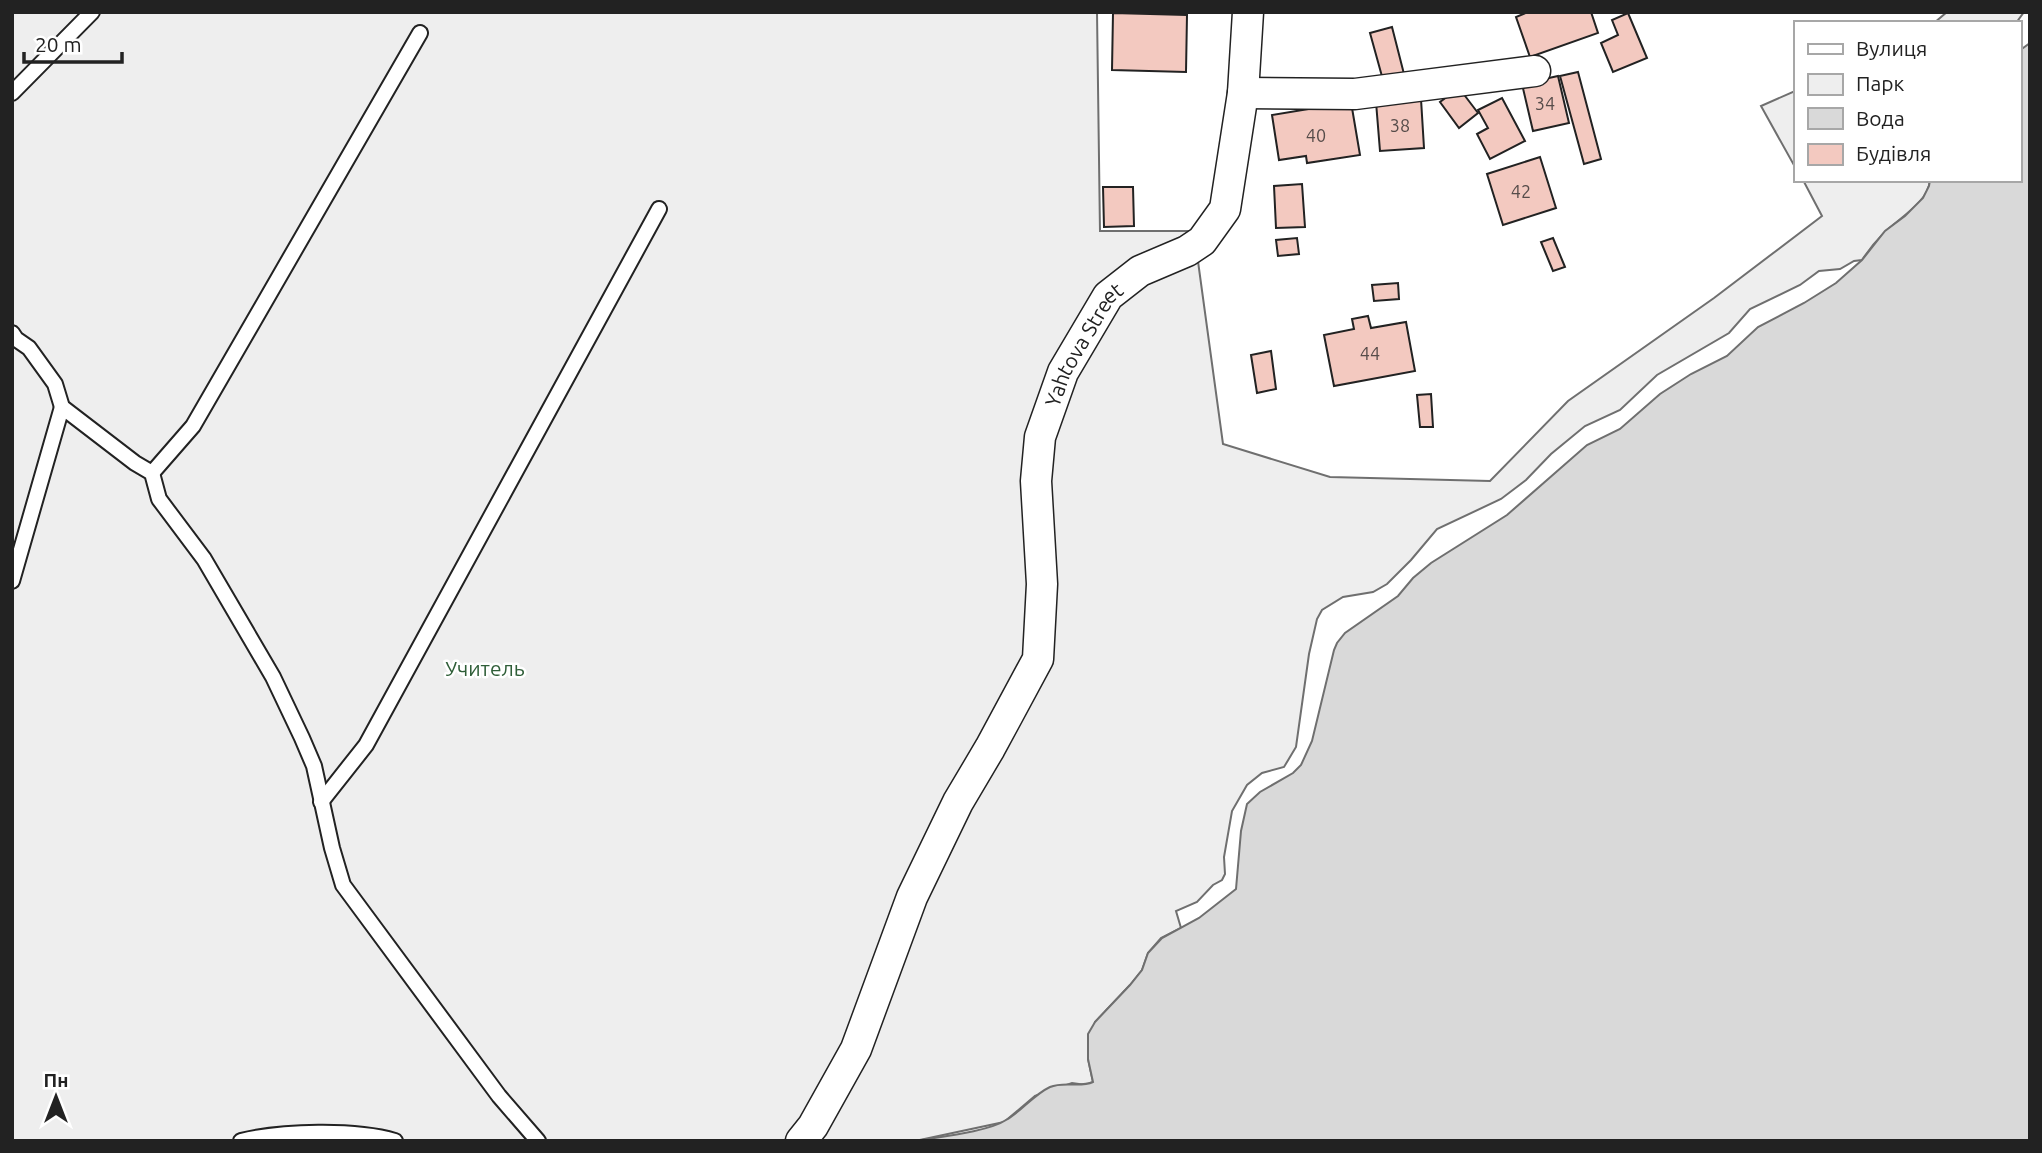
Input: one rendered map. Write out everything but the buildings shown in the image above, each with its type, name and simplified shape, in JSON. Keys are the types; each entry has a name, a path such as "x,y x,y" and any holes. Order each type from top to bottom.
{"street":[{"name":"Yahtova Street","path":"801,1141 813,1126 856,1049 912,897 958,802 1036,664 1039,653 1042,584 1037,470 1040,438 1063,372 1108,296 1140,271 1187,251 1202,241 1225,209 1243,93 1248,12"},
{"path":"1243,93 1355,94 1535,71"}],"lane":[{"path":"12,93 93,12"},
{"path":"152,473 193,426 419,33"},
{"path":"321,802 366,745 659,209"},
{"path":"12,581 62,407 55,384 29,348 14,339"},
{"path":"62,407 135,464 152,473 159,499 204,559 273,677 314,766 343,885 499,1096 538,1141"},
{"path":"241,1141 259,1136 321,1133 379,1136 395,1141"}],"green space":[{"name":"Учитель","path":"12,12 1097,12 1100,231 1203,231 1103,291 1047,436 1114,300 1197,254 1223,444 1330,477 1490,481 1568,401 1714,298 1822,216 1804,182 1930,182 1918,203 1883,234 1862,260 1854,261 1840,269 1819,271 1800,285 1750,309 1729,333 1657,375 1620,410 1585,426 1501,499 1437,529 1387,584 1373,592 1343,597 1322,610 1317,619 1309,654 1296,747 1284,767 1262,773 1247,785 1232,811 1224,857 1225,874 1222,880 1213,885 1197,902 1176,911 1181,928 1161,938 1148,953 1142,970 1095,1022 1088,1059 1093,1082 1086,1085 1072,1083 1035,1096 1004,1122 915,1141 12,1141"},
{"path":"1947,12 2024,12 2017,21 1936,21"},
{"path":"1794,91 1794,165 1761,106"}],"water":[{"path":"2030,43 2030,1141 915,1141 987,1128 1012,1116 1050,1087 1093,1082 1088,1059 1088,1034 1095,1022 1142,970 1148,953 1162,938 1199,918 1236,889 1241,831 1247,804 1260,792 1293,773 1301,765 1312,741 1334,650 1345,633 1398,596 1413,578 1431,563 1507,515 1587,445 1620,429 1660,394 1691,374 1727,356 1758,327 1836,283 1862,260 1885,231 1923,198 1930,182 2021,182 2021,50"}]}
